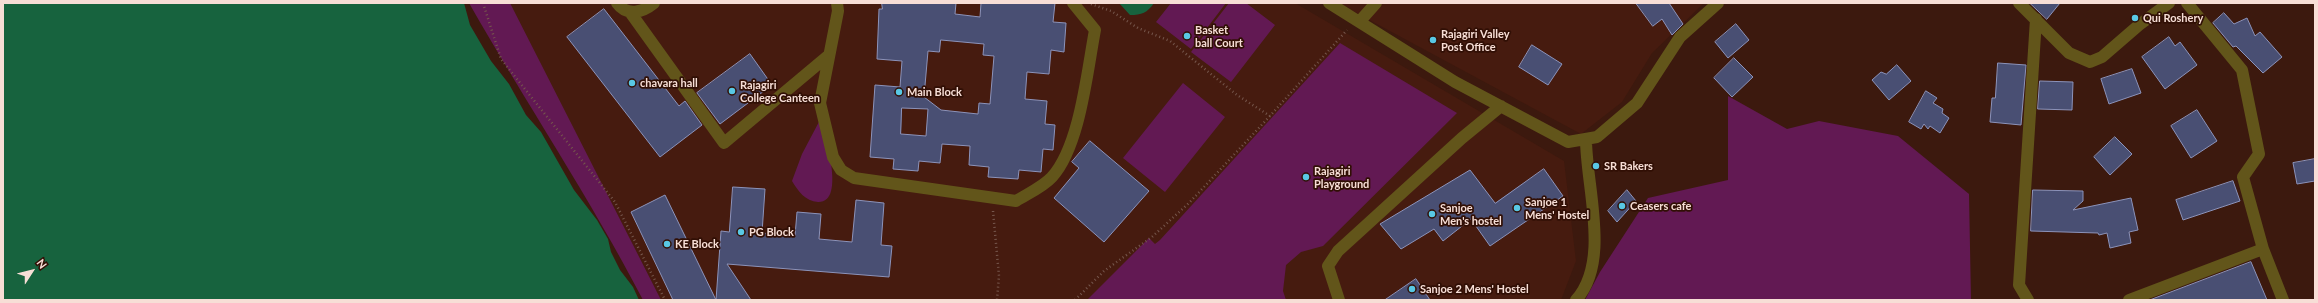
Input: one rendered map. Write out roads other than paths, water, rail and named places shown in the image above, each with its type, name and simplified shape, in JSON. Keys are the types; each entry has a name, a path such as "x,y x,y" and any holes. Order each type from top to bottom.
{"street":[{"path":"616,3 630,12 724,143 829,55"},
{"path":"630,12 643,11 654,3"},
{"path":"837,3 838,11 820,103 833,157 841,170 854,178 1016,201 1052,178 1064,157 1075,131 1095,30 1076,7"},
{"path":"1329,3 1356,24 1455,82 1568,142 1597,138 1637,103 1680,37 1718,3"},
{"path":"1356,24 1376,3"},
{"path":"2019,3 2069,53 2082,60 2092,61 2102,57 2139,25 2169,3"},
{"path":"2188,3 2242,70 2259,154 2243,177 2262,249 2283,300"},
{"path":"2028,300 2019,286 2036,19"},
{"path":"1339,300 1328,266 1338,251 1462,138 1501,106"},
{"path":"1576,300 1587,285 1594,256 1586,139"},
{"path":"2129,300 2262,249"}],"place":[{"name":"Qui Roshery","path":"2135,18"},
{"name":"Basket ball Court","path":"1187,36"},
{"name":"Rajagiri Valley Post Office","path":"1433,40"},
{"name":"chavara hall","path":"632,83"},
{"name":"Rajagiri College Canteen","path":"732,91"},
{"name":"Main Block","path":"899,92"},
{"name":"SR Bakers","path":"1596,166"},
{"name":"Rajagiri Playground","path":"1306,177"},
{"name":"Ceasers cafe","path":"1622,206"},
{"name":"Sanjoe 1 Mens' Hostel","path":"1517,208"},
{"name":"Sanjoe Men's hostel","path":"1432,214"},
{"name":"PG Block","path":"741,232"},
{"name":"KE Block","path":"667,244"},
{"name":"Sanjoe 2 Mens' Hostel","path":"1412,289"}]}
